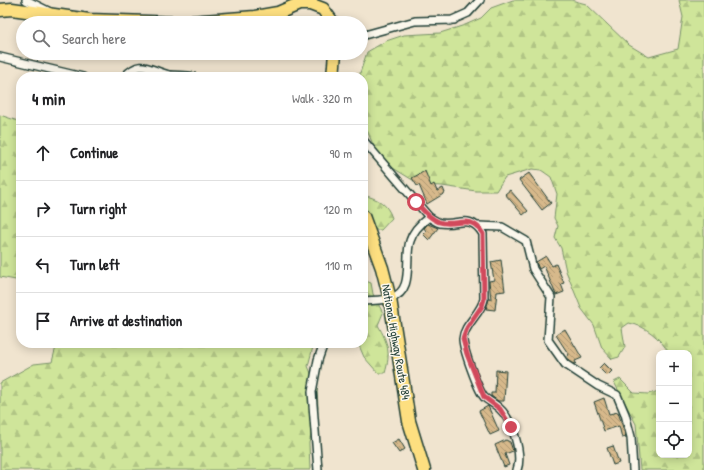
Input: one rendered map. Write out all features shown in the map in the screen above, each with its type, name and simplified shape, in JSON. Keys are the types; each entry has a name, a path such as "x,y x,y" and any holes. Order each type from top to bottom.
{"highway":[{"path":"261,16 278,13 299,4 310,4 322,9 328,16"},
{"path":"0,10 12,9 60,16"},
{"path":"334,72 335,60"},
{"name":"National Highway Route 484","path":"368,230 382,268 390,299 409,421 424,470"}],"street":[{"path":"26,0 48,9 53,15"},
{"path":"442,24 468,13 480,0"},
{"path":"368,34 415,21 454,20"},
{"path":"0,57 62,72"},
{"path":"128,72 131,69 142,66 160,72"},
{"path":"368,146 429,217 440,223 470,222 478,226 502,227 526,241 533,269 551,297 548,340 565,364 598,386 617,395 625,414 631,437 633,470"},
{"path":"368,301 390,299 398,295 405,286 410,241 420,224 429,217"},
{"path":"478,226 483,234 485,291 482,306 467,328 463,339 467,354 484,397 500,409 511,427 519,453 517,470"},
{"path":"318,470 312,392 318,360 322,348"}],"green space":[{"path":"513,0 571,0 586,4 629,45 649,57 678,49 683,17 679,0 704,0 704,470 640,470 636,424 614,382 620,379 634,393 648,394 656,392 656,458 692,458 692,350 667,350 661,342 647,330 629,323 622,328 625,347 619,357 612,359 602,348 594,325 581,308 566,271 561,248 555,238 558,226 554,218 557,194 551,177 541,170 532,169 505,177 496,191 476,191 442,186 421,185 388,165 375,149 368,133 368,72 360,72 364,60 368,60 368,51 386,41 404,35 440,33 481,18 491,8"},
{"path":"0,115 16,120 16,280 0,277"},
{"path":"368,196 385,205 392,218 381,230 368,230"},
{"path":"368,282 371,283 373,294 383,313 378,325 388,348 388,360 385,373 378,373 364,357 360,348 368,348"},
{"path":"56,348 313,348 308,366 317,388 318,408 309,443 310,470 0,470 0,383 34,364 52,362"}],"building":[{"path":"425,171 431,186 434,184 437,191 443,188 445,193 427,204 419,185 417,186 412,178"},
{"path":"529,173 551,203 542,210 519,180"},
{"path":"510,190 528,211 523,215 505,194"},
{"path":"428,224 438,228 429,240 423,234 426,231 424,228"},
{"path":"546,256 552,266 556,264 564,283 561,284 564,292 556,295 544,266 539,269 536,262"},
{"path":"501,260 505,291 497,292 495,310 486,309 489,299 491,299 489,281 494,280 491,262"},
{"path":"565,329 582,358 575,361 575,364 569,361 567,356 569,355 556,335"},
{"path":"604,363 612,371 607,376 599,368"},
{"path":"496,370 506,371 504,401 498,401 491,396 491,393 495,393"},
{"path":"604,398 609,414 618,412 626,437 622,438 619,426 604,431 594,402"},
{"path":"488,406 499,431 490,435 479,411"},
{"path":"399,439 405,449 399,453 392,443"},
{"path":"506,440 510,442 513,451 505,454 509,465 504,467 495,445"},
{"path":"613,446 619,463 613,465 607,448"}],"route":[{"path":"416,202 429,217 440,223 470,222 478,226 483,234 484,299 482,306 467,328 463,339 467,354 484,397 500,409 511,427"}]}
